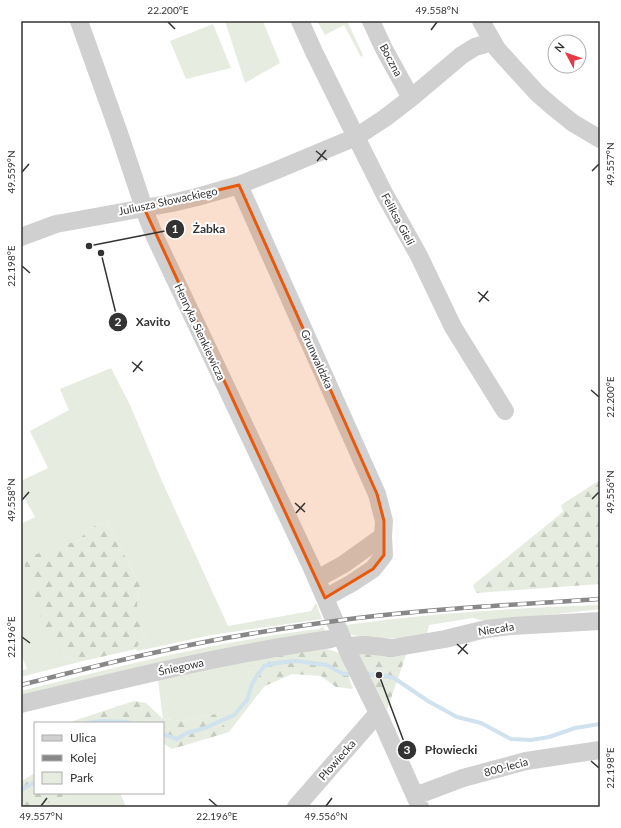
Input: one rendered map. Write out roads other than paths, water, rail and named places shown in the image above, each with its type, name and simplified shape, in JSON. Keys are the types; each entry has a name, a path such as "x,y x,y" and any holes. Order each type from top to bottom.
{"street":[{"name":"Henryka Sienkiewicza","path":"79,21 147,217 158,244 317,579 346,646 378,712 417,802"},
{"name":"Feliksa Gieli","path":"300,21 356,137 419,256 453,327 505,412"},
{"name":"Boczna","path":"371,21 384,49 411,98"},
{"path":"482,21 497,49 537,93 573,123 600,139"},
{"name":"Juliusza Słowackiego","path":"21,237 56,224 172,203 239,185 277,170 356,137 385,118 411,98 462,55 475,47 492,42"},
{"name":"Grunwaldzka","path":"239,185 377,494 384,521 384,555 373,569 325,598"},
{"path":"317,579 344,564 383,536"},
{"name":"Niecała","path":"346,646 364,645 392,648 512,626 600,621"},
{"name":"Śniegowa","path":"21,704 137,676 227,657 331,639 346,646"},
{"name":"Płowiecka","path":"296,807 378,712"},
{"name":"800-lecia","path":"417,802 463,778 526,761 600,750"}],"waterway":[{"path":"164,734 177,739 187,733 205,728 234,715 247,700 252,684 264,666 296,661 327,665 343,674 354,674"},
{"path":"364,674 394,678 428,701 457,717 481,723 511,739 531,740 549,737 575,728 600,724"},
{"path":"94,722 127,722"},
{"path":"21,790 34,783"}],"railway":[{"path":"21,685 183,646 292,627 401,613 600,599"}],"place":[{"name":"Żabka","path":"89,246"},
{"name":"Xavito","path":"101,253"},
{"name":"Płowiecki","path":"379,675"}]}
